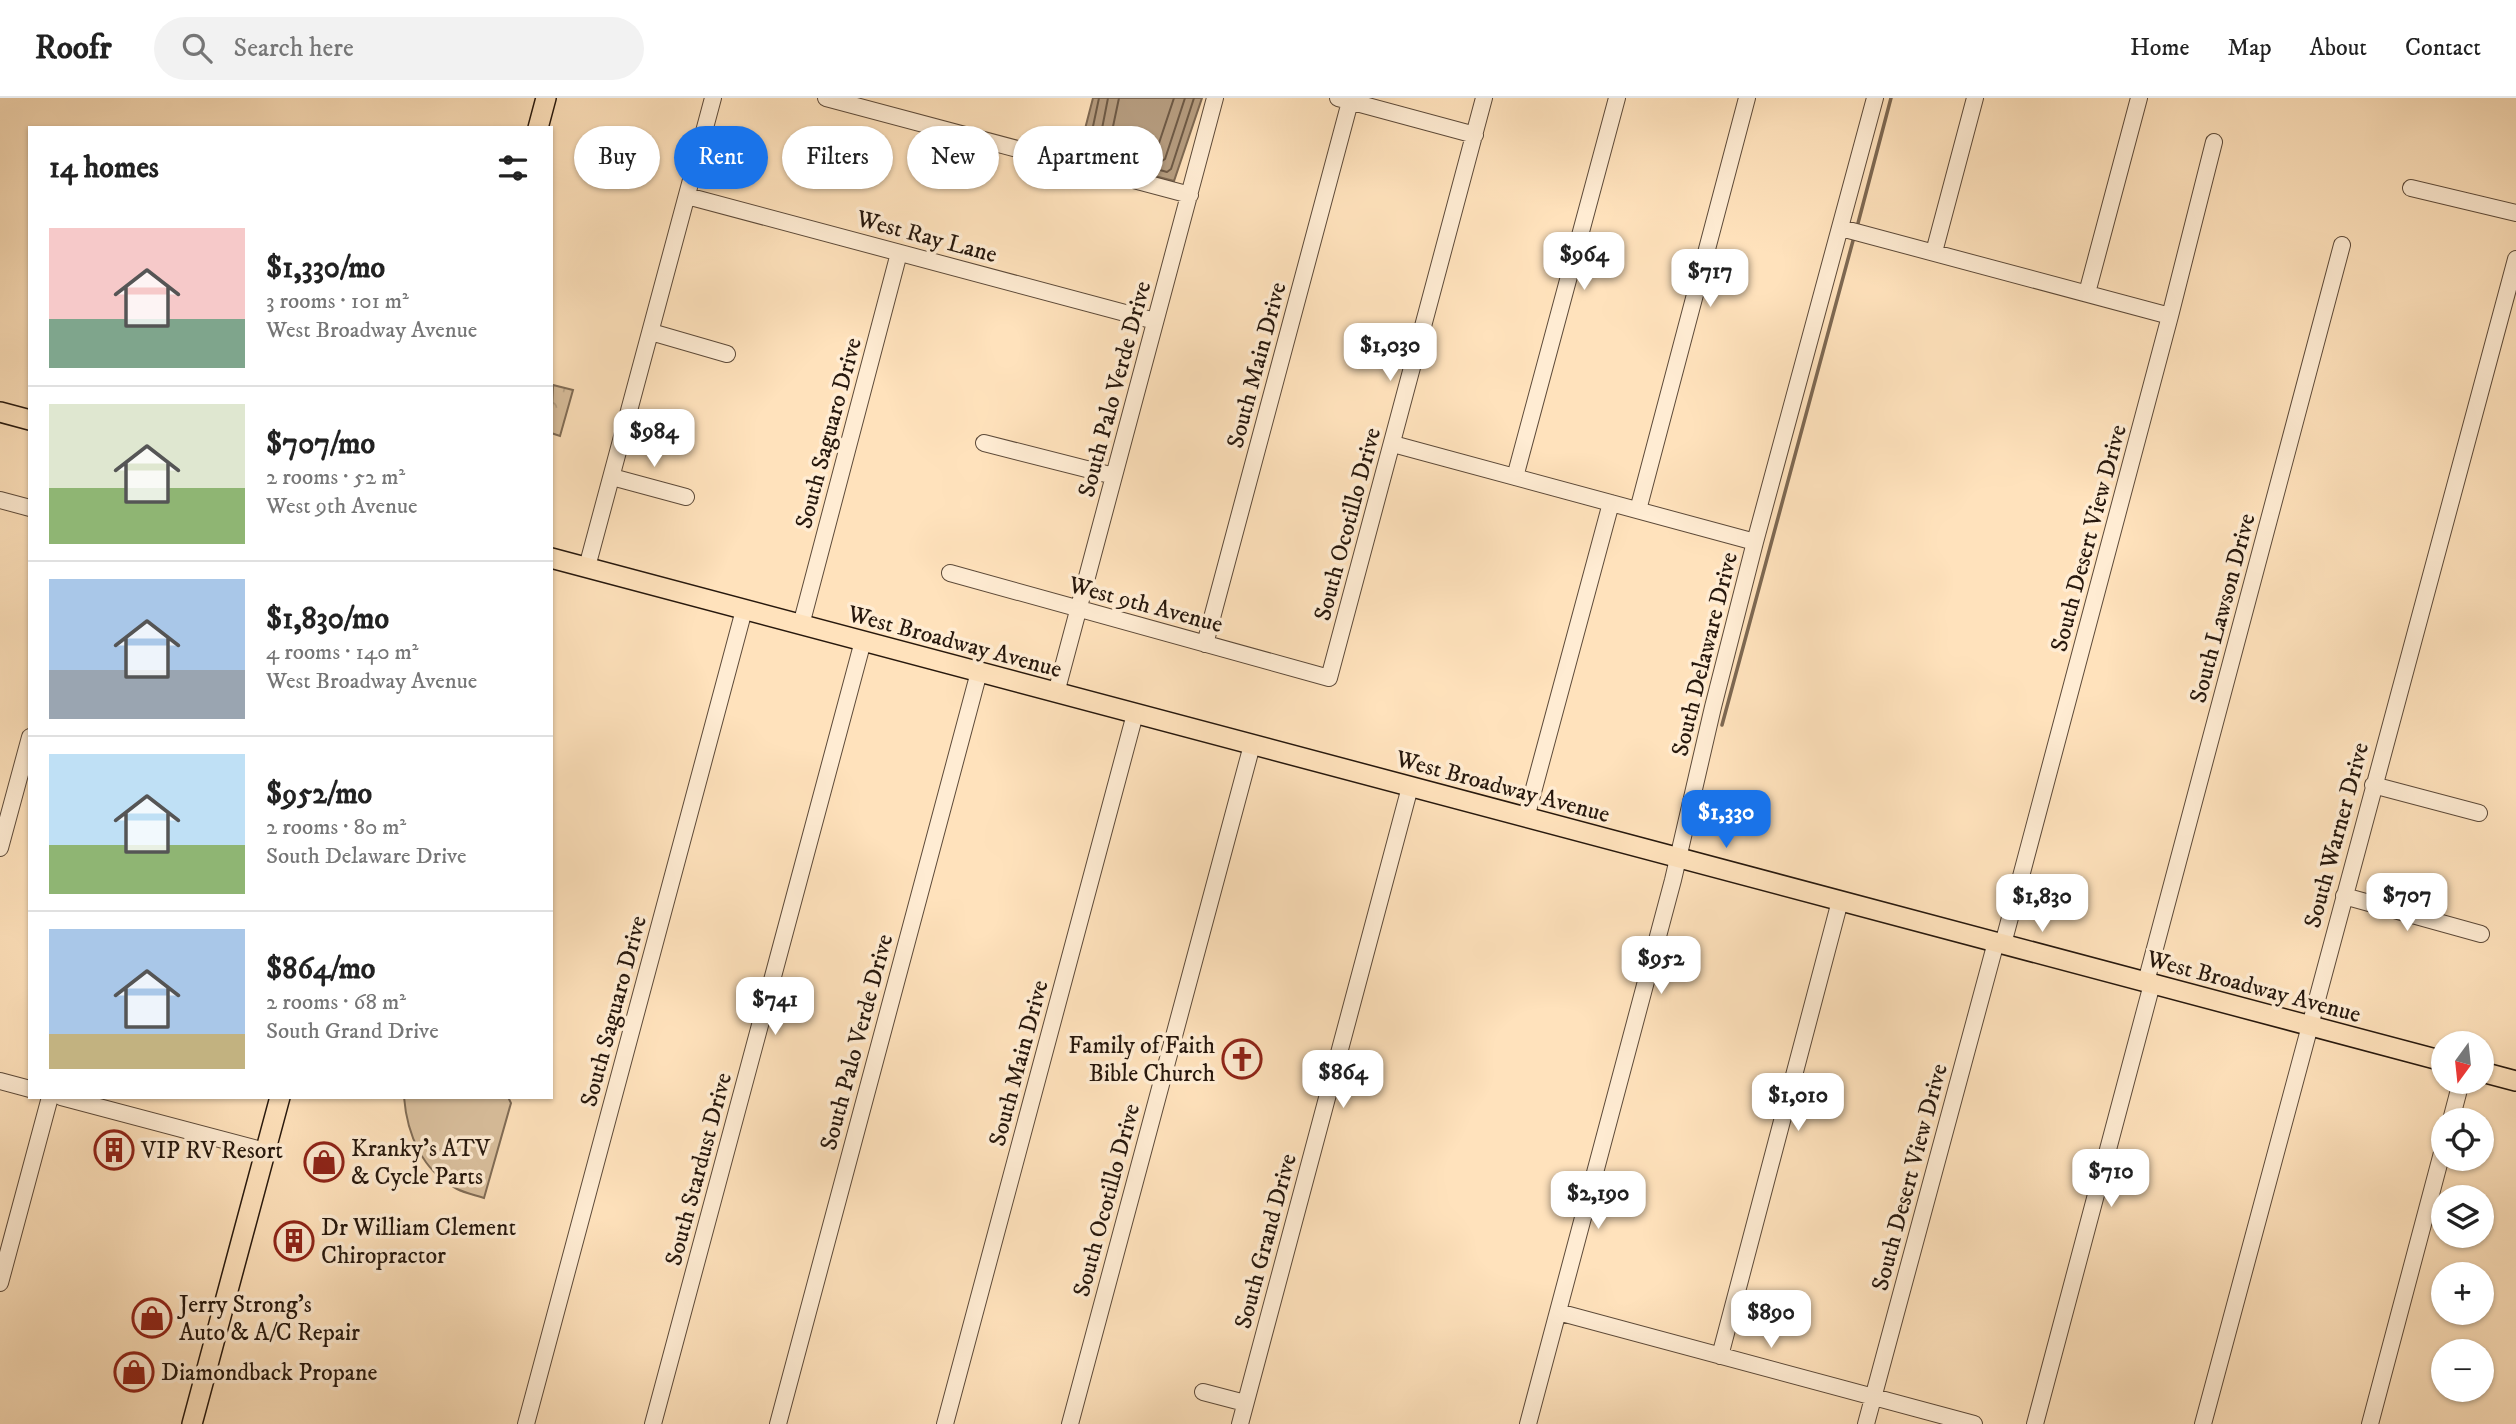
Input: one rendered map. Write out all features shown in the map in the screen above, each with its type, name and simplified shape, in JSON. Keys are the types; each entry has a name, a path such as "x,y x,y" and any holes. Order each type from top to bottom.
{"main road":[{"path":"539,126 546,98"},
{"path":"0,412 28,419"},
{"name":"West Broadway Avenue","path":"553,558 2431,1058"},
{"path":"2494,1075 2516,1081"},
{"path":"192,1424 279,1099"}],"street":[{"path":"587,567 713,98"},
{"path":"826,98 1190,195"},
{"name":"South Palo Verde Drive","path":"1056,693 1215,98"},
{"name":"South Ocotillo Drive","path":"1329,678 1484,98"},
{"path":"1515,477 1617,98"},
{"path":"1638,510 1747,98"},
{"name":"South Delaware Drive","path":"1528,1424 1679,858 1713,707 1755,542 1851,230 1875,98"},
{"path":"1934,252 1975,98"},
{"path":"2087,293 2139,98"},
{"path":"1347,99 1475,135"},
{"name":"South Main Drive","path":"1205,644 1347,99"},
{"name":"South Desert View Drive","path":"1866,1424 2000,943 2170,316 2214,142"},
{"path":"2411,188 2516,213"},
{"name":"West Ray Lane","path":"687,196 1156,321"},
{"path":"1851,230 2170,316"},
{"name":"South Lawson Drive","path":"2035,1424 2342,245"},
{"name":"South Saguaro Drive","path":"801,625 900,253"},
{"name":"South Warner Drive","path":"2203,1424 2373,785 2510,308 2516,259"},
{"path":"650,332 727,354"},
{"path":"984,443 1114,476"},
{"path":"1393,444 1755,542"},
{"path":"612,477 686,497"},
{"path":"0,500 28,507"},
{"path":"1526,818 1611,503"},
{"name":"West 9th Avenue","path":"950,573 1329,678"},
{"name":"South Saguaro Drive","path":"526,1424 744,610"},
{"name":"South Stardust Drive","path":"653,1424 863,641"},
{"name":"South Palo Verde Drive","path":"778,1424 979,672"},
{"name":"South Main Drive","path":"945,1424 1135,714"},
{"path":"0,848 28,744"},
{"name":"South Ocotillo Drive","path":"1070,1424 1252,745"},
{"path":"2373,785 2479,813"},
{"name":"South Grand Drive","path":"1240,1424 1410,787"},
{"path":"2344,896 2481,934"},
{"path":"1720,1356 1840,901"},
{"path":"0,1081 28,1088"},
{"path":"0,1283 49,1099"},
{"path":"69,1099 265,1151"},
{"path":"2370,1424 2437,1171"},
{"path":"1558,1312 1974,1424"},
{"path":"1203,1392 1245,1403"}],"green space":[{"path":"553,385 573,390 560,436 553,434"},
{"path":"404,1099 509,1099 511,1103 484,1198 457,1189 434,1172 413,1138"}],"water":[{"path":"1093,98 1202,98 1174,181 1163,178 1163,126 1086,126"}],"waterway":[{"path":"1857,227 1891,98"},
{"path":"1722,725 1854,237"}],"place":[{"name":"Family of Faith Bible Church","path":"1242,1059"},
{"name":"VIP RV Resort","path":"114,1150"},
{"name":"Kranky's ATV & Cycle Parts","path":"324,1162"},
{"name":"Dr William Clement Chiropractor","path":"294,1241"},
{"name":"Jerry Strong's Auto & A/C Repair","path":"152,1318"},
{"name":"Diamondback Propane","path":"134,1372"}]}
